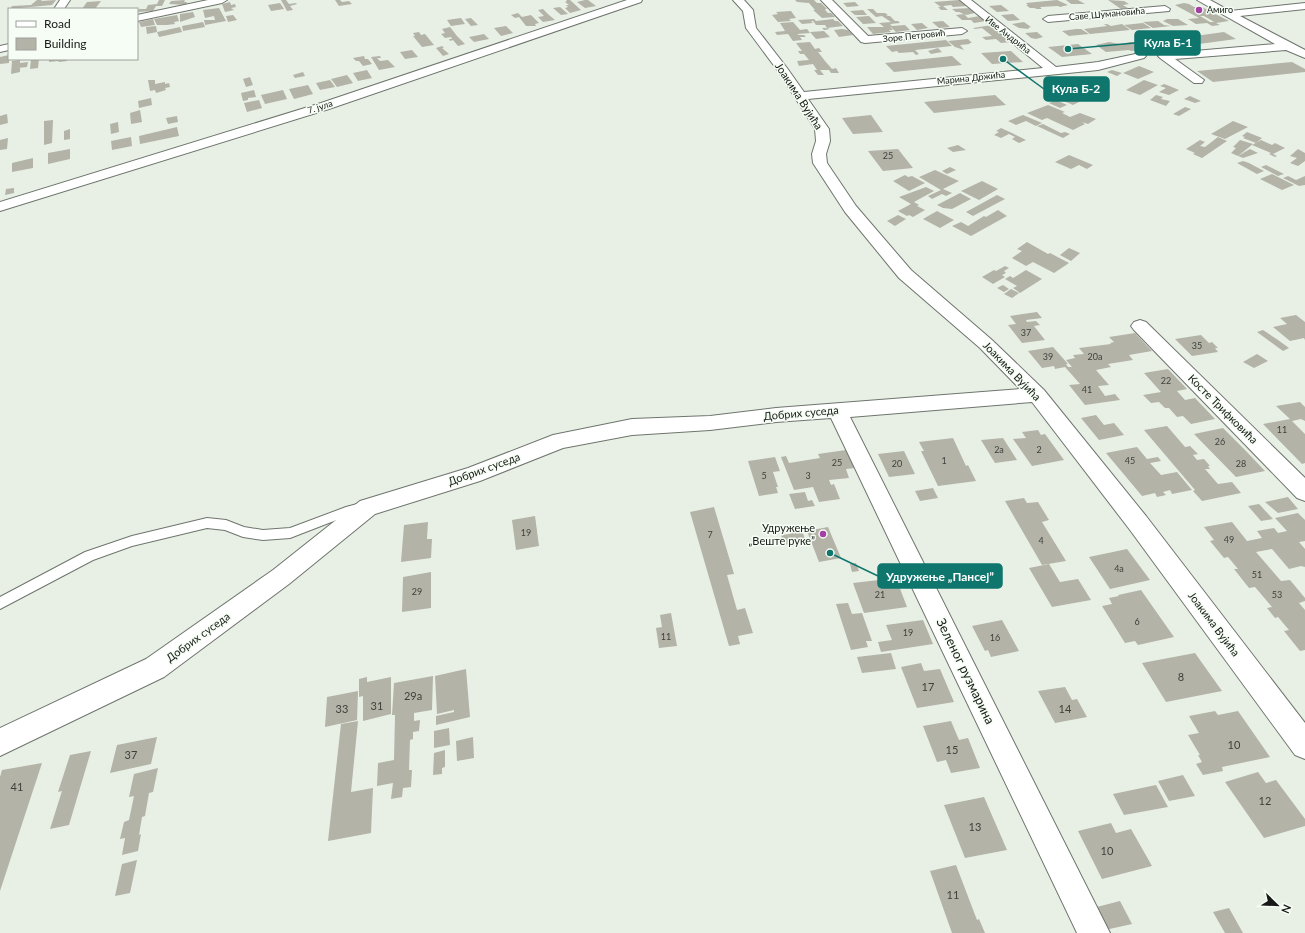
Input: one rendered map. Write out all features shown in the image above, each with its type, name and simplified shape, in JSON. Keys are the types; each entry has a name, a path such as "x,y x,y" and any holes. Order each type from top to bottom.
{"street":[{"path":"138,18 222,0"},
{"name":"7. јула","path":"0,207 325,106 637,0"},
{"name":"Јоакима Вујића","path":"738,0 748,10 751,28 801,96 822,129 823,141 819,154 820,163 850,209 906,274 974,333 1037,395 1138,523 1305,745"},
{"name":"Зоре Петровић","path":"826,0 866,40 962,31"},
{"name":"Иве Андрића","path":"964,0 1052,69"},
{"path":"1202,0 1305,55"},
{"path":"1087,4 1104,14"},
{"path":"1228,14 1305,6"},
{"name":"Саве Шумановића","path":"1048,20 1166,9"},
{"path":"1198,80 1164,56 1288,46"},
{"name":"Марина Држића","path":"801,96 1052,69 1098,66 1140,56"},
{"name":"Косте Трифковића","path":"1140,326 1305,492"},
{"name":"Добрих суседа","path":"0,742 155,668 281,577 368,507 473,475 560,441 632,427 710,423 776,415 1037,395"},
{"name":"Зеленог рузмарина","path":"837,410 1094,933"}],"lane":[{"path":"0,603 89,556 153,535 207,523 226,525 243,532 263,535 290,533 350,510 368,507"}],"building":[{"path":"37,0 56,0 52,5 11,8 12,6 31,5"},
{"path":"159,0 165,0 162,6 156,6 153,11 138,12 139,9 146,9 148,5 157,4"},
{"path":"185,0 184,2 187,2 186,5 169,4 171,1"},
{"path":"281,0 286,0 289,4 297,4 290,6 293,10 287,11"},
{"path":"335,0 340,0 342,2 349,1 352,4 339,6"},
{"path":"566,0 570,0 581,10 570,13 565,8 568,7 566,5 569,5 565,2 567,1"},
{"path":"588,0 596,6 585,8 577,2"},
{"path":"795,0 814,0 817,3 821,3 827,9 825,9 828,13 831,13 835,17 822,18 813,10 815,10 809,3 797,2"},
{"path":"959,0 967,6 943,6 948,10 941,10 938,7 941,7 934,2"},
{"path":"1057,0 1068,5 1060,7 1040,7 1042,9 1037,9 1030,8 1026,5 1028,5 1026,3"},
{"path":"1066,0 1078,0 1085,4 1071,4"},
{"path":"1108,0 1124,1 1129,4 1123,5 1128,8 1121,9"},
{"path":"101,1 96,8 83,8 87,2"},
{"path":"230,2 231,5 235,4 236,7 231,8 234,10 225,12 222,4"},
{"path":"855,2 859,6 847,7 843,3"},
{"path":"280,3 284,9 271,11 268,5"},
{"path":"1184,3 1194,7 1200,6 1229,21 1216,23 1220,25 1212,26 1207,23 1196,24 1188,19 1199,18 1175,5","holes":["1200,16 1204,16 1216,23 1210,22"]},
{"path":"1001,5 1009,11 997,12 989,6"},
{"path":"560,7 568,14 561,15 553,8"},
{"path":"219,8 226,21 205,25 204,20 215,20 214,16 205,18 203,10"},
{"path":"970,8 975,13 966,15 952,9"},
{"path":"543,9 555,20 543,22 538,17 544,16 538,10"},
{"path":"867,9 873,9 877,13 885,13 888,15 886,16 890,16 895,21 900,23 890,24 892,26 905,25 910,30 896,32 889,25 893,30 889,30 891,32 873,34 867,27 884,27 879,23 891,22 882,16 876,17"},
{"path":"863,10 867,15 855,15 850,11"},
{"path":"791,11 796,18 789,19 791,21 778,22 772,15 778,14 776,12"},
{"path":"193,12 195,17 180,22 180,14"},
{"path":"518,13 522,17 531,15 539,23 535,24 536,26 526,26 519,17 515,18 511,15"},
{"path":"964,14 968,18 980,16 987,21 974,23 971,20 962,20 956,15"},
{"path":"1013,14 1020,20 1008,21 1001,15"},
{"path":"177,15 179,21 174,22 175,24 157,25 154,19"},
{"path":"233,15 237,20 228,22 226,16"},
{"path":"869,16 876,23 863,24 856,17"},
{"path":"461,18 465,24 451,26 447,20"},
{"path":"471,18 478,25 471,26 465,19"},
{"path":"153,19 155,25 141,27 139,22"},
{"path":"814,19 816,21 833,19 838,21 843,26 827,28 825,25 816,25 813,21 811,21 813,23 802,24 798,20"},
{"path":"1167,19 1178,19 1188,25 1173,26 1163,21"},
{"path":"943,21 950,27 939,28 932,22"},
{"path":"1158,21 1164,25 1171,26 1153,28 1143,22"},
{"path":"203,22 205,27 183,31 182,26"},
{"path":"793,22 800,30 807,29 810,33 797,34 804,35 806,37 800,37 802,40 793,41 788,34 777,35 775,32 785,31 780,23"},
{"path":"1024,22 1031,27 1028,28 1029,29 1019,28 1012,24"},
{"path":"922,23 928,28 917,30 911,24"},
{"path":"1143,23 1151,28 1132,30 1124,25"},
{"path":"1104,24 1111,26 1122,24 1130,30 1090,34 1084,29 1107,26"},
{"path":"992,25 999,30 996,31 1011,42 1001,43 996,39 986,40 982,37 992,36 982,28 973,28"},
{"path":"156,26 157,32 147,34 146,27"},
{"path":"506,26 513,33 501,36 494,28"},
{"path":"180,27 182,32 159,37 157,32"},
{"path":"450,27 465,44 458,46 453,40 450,41 449,39 452,39 451,37 445,38 441,34 445,33 442,29"},
{"path":"1081,29 1089,34 1069,36 1062,31"},
{"path":"834,30 848,30 853,35 839,37"},
{"path":"824,31 830,37 816,39 810,32"},
{"path":"419,32 421,35 425,34 434,45 422,47 413,36 415,36 413,33"},
{"path":"1037,32 1043,37 1036,39 1031,38 1025,33"},
{"path":"1224,32 1236,39 1199,44 1177,45 1166,38 1188,37"},
{"path":"484,34 489,39 474,42 469,37"},
{"path":"968,39 972,43 960,45 964,50 955,47 948,41"},
{"path":"1144,39 1160,39 1171,46 1131,51 1106,52 1096,45 1109,42 1120,44 1140,42 1138,41 1146,40"},
{"path":"946,40 952,46 915,50 919,54 916,55 913,52 892,52 886,46"},
{"path":"810,42 815,49 819,48 822,52 818,52 825,61 832,69 836,68 839,73 831,73 829,70 820,70 824,75 818,75 814,70 817,70 813,64 799,66 797,61 809,60 804,54 800,54 798,51 802,51 796,43"},
{"path":"1078,44 1092,54 1062,57 1048,47"},
{"path":"442,46 444,48 442,48 449,54 443,56 436,48"},
{"path":"938,48 942,52 931,54 928,51"},
{"path":"412,50 418,57 405,59 400,52"},
{"path":"1011,51 1023,62 992,64 981,53"},
{"path":"8,55 9,63 0,64 0,57"},
{"path":"364,56 365,59 368,59 372,64 363,66 359,61 356,61 353,58"},
{"path":"380,56 381,58 377,58 380,61 388,60 395,67 379,70 371,57"},
{"path":"952,56 962,65 894,72 885,63"},
{"path":"20,60 20,63 28,62 27,67 18,68 20,68 20,72 11,74 12,61"},
{"path":"31,60 39,60 38,68 30,69"},
{"path":"49,60 67,60 59,62 49,62"},
{"path":"1292,62 1305,69 1305,72 1213,82 1197,71"},
{"path":"1139,66 1154,72 1138,79 1123,73"},
{"path":"367,70 372,78 358,81 353,73"},
{"path":"1112,70 1122,73 1117,76 1107,72"},
{"path":"303,72 305,76 295,78 293,75"},
{"path":"347,75 353,83 337,87 331,79"},
{"path":"250,77 253,85 246,87 243,79"},
{"path":"148,80 155,80 155,84 165,82 165,84 169,83 170,87 156,93 155,90 150,91"},
{"path":"330,80 335,87 320,90 316,83"},
{"path":"1144,80 1158,85 1140,95 1126,90"},
{"path":"1164,84 1179,90 1169,95 1159,92 1166,88 1160,86"},
{"path":"308,85 313,94 294,99 289,89"},
{"path":"254,90 256,97 248,98 248,100 243,101 241,93"},
{"path":"283,90 287,99 265,104 261,95"},
{"path":"995,95 1006,105 934,113 924,102"},
{"path":"1068,95 1085,99 1073,105 1059,99"},
{"path":"1156,95 1163,97 1161,99 1170,101 1166,106 1150,100"},
{"path":"1190,96 1201,101 1195,103 1184,99"},
{"path":"151,98 152,105 139,108 138,101"},
{"path":"259,100 262,108 247,112 244,103"},
{"path":"1054,101 1067,105 1060,108 1049,103"},
{"path":"1048,105 1065,112 1062,113 1070,117 1080,113 1096,119 1088,124 1082,122 1085,124 1073,130 1047,118 1042,120 1027,113"},
{"path":"1185,107 1191,109 1179,116 1173,114"},
{"path":"140,110 142,122 131,124 130,113"},
{"path":"7,114 8,123 0,125 0,116"},
{"path":"871,115 883,132 853,134 842,118"},
{"path":"1023,115 1042,123 1036,126 1026,121 1016,125 1008,121"},
{"path":"177,116 178,122 168,124 166,118"},
{"path":"53,120 52,143 44,145 44,121"},
{"path":"1233,121 1248,127 1225,139 1211,134"},
{"path":"118,122 119,132 111,134 110,124"},
{"path":"1043,124 1061,133 1065,132 1070,134 1063,138 1037,126"},
{"path":"177,127 179,136 140,144 139,136"},
{"path":"1001,128 1026,140 1019,143 1012,139 1015,137 1009,134 1001,138 994,135 999,132 996,131"},
{"path":"70,129 70,139 64,140 64,131"},
{"path":"1247,132 1262,138 1256,143 1243,138 1245,137 1242,136"},
{"path":"131,137 132,146 112,150 111,141"},
{"path":"1218,137 1227,141 1202,158 1186,149 1200,140 1205,142 1200,146 1205,147"},
{"path":"8,138 7,149 0,150 0,140"},
{"path":"1240,140 1253,144 1238,156 1231,153 1236,148 1233,147"},
{"path":"1261,140 1272,145 1275,143 1285,148 1273,154 1277,156 1275,157 1269,154 1271,153 1252,145"},
{"path":"958,145 966,150 953,152 947,148"},
{"path":"70,149 70,159 48,164 48,153"},
{"path":"898,149 913,168 883,171 868,151"},
{"path":"1250,149 1258,153 1243,158 1238,156"},
{"path":"1298,149 1305,153 1305,161 1298,166 1290,163 1297,158 1290,156"},
{"path":"1069,155 1093,165 1087,169 1079,165 1071,169 1055,162"},
{"path":"33,158 33,168 12,172 12,163"},
{"path":"1243,161 1264,171 1257,174 1237,163"},
{"path":"1266,165 1284,174 1278,176 1261,167"},
{"path":"950,167 956,170 947,174 942,171"},
{"path":"935,170 959,181 943,189 952,193 946,196 942,194 932,199 928,196 941,190 919,177"},
{"path":"1272,174 1294,185 1282,190 1260,179"},
{"path":"905,175 908,177 912,176 925,183 909,191 893,181"},
{"path":"1288,176 1296,180 1305,176 1305,185 1299,186 1283,178"},
{"path":"982,181 998,189 979,200 961,191"},
{"path":"926,187 934,191 914,202 919,205 917,206 925,210 913,217 909,215 907,216 898,211 911,204 899,197"},
{"path":"14,188 14,193 5,195 6,189"},
{"path":"960,193 971,199 952,209 943,208 937,205"},
{"path":"997,195 1005,199 973,216 966,212"},
{"path":"998,210 1007,216 971,236 952,226 961,222 968,226 984,216 986,217"},
{"path":"937,211 954,220 940,228 923,219"},
{"path":"898,215 906,219 895,226 887,221"},
{"path":"1027,242 1048,254 1050,253 1069,263 1054,273 1033,262 1026,266 1012,258 1022,251 1017,249"},
{"path":"1069,248 1080,253 1071,261 1060,255"},
{"path":"1005,266 1009,268 1004,271 1006,273 1002,275 1005,277 993,284 982,277 994,270 996,271"},
{"path":"1026,270 1042,279 1020,293 1013,288 1017,286 1005,279 1010,276 1013,278"},
{"path":"1003,285 1009,289 1004,292 997,288"},
{"path":"1011,289 1019,293 1012,298 1004,294"},
{"path":"1037,312 1042,318 1026,320 1027,322 1036,321 1040,325 1034,326 1045,340 1022,343 1008,325 1016,324 1010,316"},
{"path":"1296,315 1305,322 1305,340 1304,338 1290,341 1273,327 1287,324 1280,318"},
{"path":"1263,330 1289,348 1283,351 1257,332"},
{"path":"1135,333 1152,351 1129,355 1133,360 1108,364 1111,367 1096,370 1109,385 1098,386 1105,396 1115,394 1120,400 1085,405 1069,385 1080,384 1065,367 1055,369 1054,366 1042,368 1028,351 1053,347 1068,364 1066,364 1068,367 1072,367 1066,360 1075,358 1073,355 1084,354 1079,348 1111,344 1110,343 1114,342 1109,337"},
{"path":"1201,335 1209,343 1212,342 1218,348 1215,348 1218,352 1192,356 1175,339"},
{"path":"1257,354 1268,361 1254,368 1243,362"},
{"path":"1168,369 1187,389 1177,391 1185,400 1195,398 1215,419 1191,424 1183,416 1177,417 1169,408 1165,408 1159,402 1151,403 1143,395 1161,392 1144,373"},
{"path":"1300,402 1305,407 1305,421 1301,419 1292,421 1305,434 1305,463 1302,464 1263,424 1290,419 1276,406"},
{"path":"1096,415 1104,425 1114,423 1124,435 1099,440 1081,418"},
{"path":"1167,426 1185,447 1190,446 1198,454 1193,455 1197,460 1204,459 1210,466 1208,466 1210,469 1205,469 1218,484 1232,482 1241,493 1202,501 1193,491 1195,490 1144,430"},
{"path":"1223,428 1265,471 1236,477 1194,434"},
{"path":"1038,430 1041,435 1045,434 1064,460 1032,466 1013,439 1026,438 1022,432"},
{"path":"953,438 966,466 968,465 976,481 938,486 921,451 924,451 919,442"},
{"path":"1003,438 1017,460 995,463 981,440"},
{"path":"1137,447 1147,459 1158,457 1161,461 1150,463 1161,475 1177,472 1192,490 1172,494 1170,490 1163,492 1166,495 1157,497 1155,493 1142,496 1106,453"},
{"path":"846,450 855,468 846,469 849,478 829,480 831,485 834,484 840,499 819,502 813,487 794,490 781,457 786,456 789,463 820,458 818,454"},
{"path":"904,451 915,474 889,477 878,454"},
{"path":"775,457 780,471 773,472 778,487 776,487 778,493 759,496 748,461"},
{"path":"933,488 938,498 920,501 915,491"},
{"path":"805,492 808,501 812,500 815,506 795,509 789,494"},
{"path":"1288,497 1298,509 1278,513 1265,502"},
{"path":"1024,498 1027,503 1038,502 1049,520 1042,522 1066,561 1042,565 1005,501"},
{"path":"1259,504 1273,519 1261,521 1248,506"},
{"path":"714,507 734,574 727,575 737,610 745,608 753,633 738,636 740,644 729,646 690,512"},
{"path":"1298,513 1305,520 1305,541 1299,542 1305,549 1305,567 1301,566 1289,569 1272,549 1256,552 1281,581 1290,580 1305,598 1305,601 1299,603 1305,610 1305,650 1300,651 1284,631 1289,630 1278,617 1275,618 1267,608 1272,607 1255,587 1249,588 1234,569 1238,569 1228,557 1224,558 1210,541 1214,540 1204,527 1232,522 1247,541 1262,538 1257,531 1274,528 1278,533 1287,531 1275,518"},
{"path":"535,516 539,546 516,550 512,520"},
{"path":"428,522 427,539 432,539 431,558 401,562 404,525"},
{"path":"800,525 806,542 784,545 781,535 790,534 787,527"},
{"path":"828,527 841,558 819,562 807,531"},
{"path":"1127,549 1150,580 1110,589 1089,557"},
{"path":"856,563 859,571 852,572 850,564"},
{"path":"1049,564 1060,582 1078,579 1091,600 1052,607 1029,568"},
{"path":"431,572 431,608 402,612 403,577"},
{"path":"896,578 907,607 864,613 853,583"},
{"path":"1141,590 1174,637 1138,645 1135,641 1125,643 1102,606 1112,604 1109,598"},
{"path":"848,603 852,614 862,613 872,641 866,641 868,647 851,650 836,604"},
{"path":"671,613 677,646 659,648 656,628 662,627 660,615"},
{"path":"923,620 933,644 881,652 878,642 892,640 886,625"},
{"path":"1002,620 1019,651 991,657 988,650 985,651 972,626"},
{"path":"891,653 896,669 862,673 857,657"},
{"path":"1195,653 1222,691 1166,702 1142,663"},
{"path":"921,663 924,671 940,669 954,702 917,708 901,667"},
{"path":"466,669 470,717 436,725 436,716 454,712 454,710 437,714 435,676"},
{"path":"433,676 432,710 414,713 414,721 420,720 419,731 413,732 413,739 410,740 409,770 412,770 411,787 403,788 402,797 391,799 393,783 377,786 378,763 394,760 395,715 392,715 394,683"},
{"path":"367,677 367,682 391,677 391,714 363,721 363,696 359,697 359,679"},
{"path":"1065,687 1072,700 1077,699 1087,717 1055,723 1038,691"},
{"path":"358,691 357,720 325,727 327,697"},
{"path":"1215,711 1218,715 1238,711 1270,757 1222,767 1223,771 1203,775 1196,764 1202,762 1198,755 1200,755 1188,735 1199,733 1189,716"},
{"path":"358,721 351,792 373,788 371,833 328,841 341,724"},
{"path":"951,721 959,740 968,738 980,768 951,773 946,760 937,762 923,726"},
{"path":"449,728 450,745 434,748 434,731"},
{"path":"157,737 151,764 110,773 117,745"},
{"path":"473,737 474,758 457,761 456,741"},
{"path":"445,750 445,767 442,768 442,774 433,775 434,753"},
{"path":"91,751 69,825 50,829 62,791 58,792 70,755"},
{"path":"42,763 0,891 0,777 2,770"},
{"path":"158,768 153,792 149,793 145,816 142,817 138,851 122,855 125,838 120,839 124,822 129,820 134,796 129,797 134,774"},
{"path":"1258,772 1266,783 1276,780 1305,819 1305,826 1264,838 1225,782"},
{"path":"1183,775 1195,796 1169,801 1158,781"},
{"path":"1156,785 1168,807 1124,815 1113,794"},
{"path":"984,797 1007,850 965,858 944,805"},
{"path":"1111,823 1116,833 1131,829 1152,866 1102,879 1078,831"},
{"path":"137,860 130,893 115,896 122,864"},
{"path":"956,865 977,920 979,919 985,933 952,933 930,871"},
{"path":"1120,901 1132,924 1105,930 1093,908"},
{"path":"1229,908 1243,933 1225,933 1213,912"}],"place":[{"name":"Амиго","path":"1199,10"},
{"name":"Кула Б-1","path":"1068,49"},
{"name":"Кула Б-2","path":"1003,59"},
{"name":"Удружење „Веште руке”","path":"823,534"},
{"name":"Удружење „Пансеј”","path":"830,553"}]}
